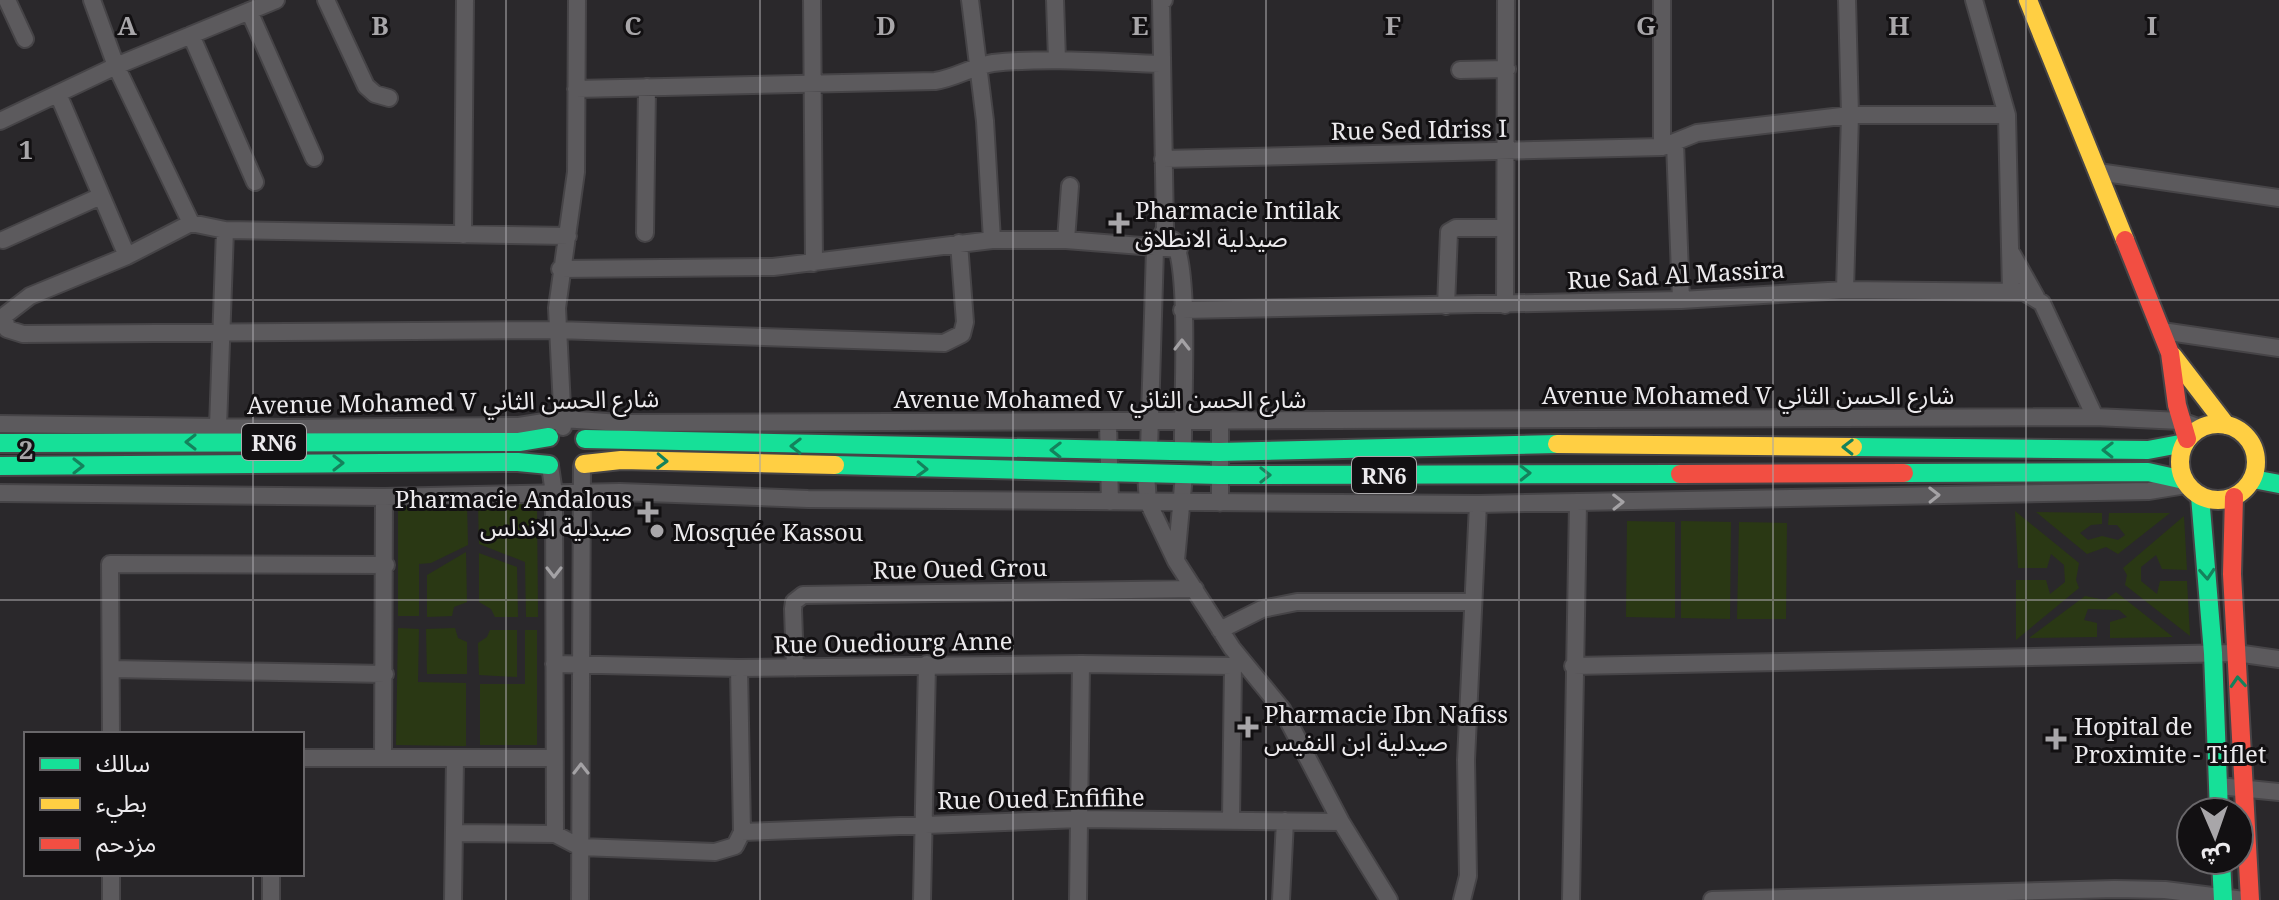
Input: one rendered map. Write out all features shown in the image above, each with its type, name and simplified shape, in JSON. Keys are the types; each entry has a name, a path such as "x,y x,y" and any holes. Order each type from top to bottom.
{"main road":[{"path":"2028,0 2170,353 2186,427 2180,455 2191,487 2213,653 2219,796"},
{"path":"2170,353 2205,401 2226,425 2245,434 2255,451 2253,479 2234,497 2232,574 2250,900"},
{"name":"RN6","path":"0,466 518,462 549,466 570,473 621,451 1219,452 1579,444 2148,450 2186,427 2226,425"},
{"path":"549,466 544,451 558,428"},
{"name":"RN6","path":"0,443 519,434 558,428 575,431 585,439 621,451 1110,474 2149,482 2191,487 2211,500 2234,497"},
{"path":"583,465 588,451 585,439"},
{"path":"2255,451 2279,461"},
{"path":"2253,479 2279,484"},
{"path":"2221,876 2222,898"}],"street":[{"path":"7,0 25,39"},
{"path":"92,0 116,66 191,223"},
{"path":"0,121 116,66 276,0"},
{"path":"326,0 366,86 375,94 389,98"},
{"path":"463,235 465,0"},
{"path":"558,428 560,269 568,236 576,172 577,0"},
{"path":"812,0 814,263"},
{"path":"970,0 985,121 992,240"},
{"path":"1055,0 1057,60"},
{"path":"1149,450 1155,249 1165,229 1160,64 1161,0 1164,0"},
{"path":"1505,305 1508,151 1506,0"},
{"path":"1662,0 1681,300"},
{"path":"1845,290 1850,115 1847,0"},
{"path":"1974,0 2007,115 2011,291"},
{"path":"249,11 314,158"},
{"path":"191,35 255,182"},
{"path":"576,89 812,81 935,81 950,79 977,66 1057,60 1160,64"},
{"path":"1460,70 1507,69"},
{"path":"645,233 647,87"},
{"path":"58,94 127,256"},
{"name":"Rue Sed Idriss I","path":"1163,159 1669,145 1697,133 1850,115 2007,115"},
{"path":"2098,172 2279,198"},
{"path":"1066,240 1070,186"},
{"path":"3,240 101,196"},
{"path":"568,236 225,230 191,223 127,256 30,296 4,316 7,329 23,334 557,330 944,343 962,334 965,322 959,243"},
{"path":"1446,306 1449,232 1456,228 1505,228"},
{"path":"1165,229 1179,249 1183,451"},
{"path":"218,427 219,331 225,230"},
{"path":"560,269 716,270 814,263 992,240 1066,240 1179,249"},
{"path":"2011,252 2042,303 2095,417"},
{"name":"Rue Sad Al Massira","path":"1182,310 1681,300 1845,290 2011,291 2036,297"},
{"path":"2162,331 2279,348"},
{"name":"Avenue Mohamed V شارع الحسن الثاني","path":"558,428 620,423 1220,423 1571,418 2095,417 2146,418 2186,427 2205,401"},
{"path":"0,493 384,497 620,492 808,499 1578,503 2149,482 2146,418"},
{"path":"620,423 620,492"},
{"path":"1108,423 1110,502"},
{"path":"1220,423 1220,503"},
{"name":"Avenue Mohamed V شارع الحسن الثاني","path":"0,424 519,434"},
{"path":"518,492 519,434"},
{"path":"580,900 580,493 583,465"},
{"path":"549,466 554,493 555,834"},
{"path":"1146,474 1148,502 1176,561 1220,630 1236,662 1282,709 1341,822 1389,900"},
{"path":"1176,561 1184,502 1184,475"},
{"path":"383,758 384,497"},
{"path":"1571,900 1578,503"},
{"path":"1462,900 1468,876 1466,760 1471,602 1478,504"},
{"path":"111,732 110,564 386,565"},
{"name":"Rue Oued Grou","path":"795,668 793,609 797,598 803,595 1195,589"},
{"path":"1220,630 1262,609 1297,602 1471,602"},
{"path":"1573,666 2213,653 2279,659"},
{"path":"1231,820 1236,662"},
{"name":"Rue Ouediourg Anne","path":"554,664 795,668 1236,662"},
{"path":"922,900 927,664"},
{"path":"1078,900 1081,664"},
{"path":"454,833 555,834 580,847 715,852 735,846 742,832 739,668"},
{"path":"112,669 385,674"},
{"path":"304,758 554,758"},
{"path":"453,900 455,759"},
{"path":"2219,786 2279,792"},
{"name":"Rue Oued Enfifihe","path":"742,832 1080,819 1341,822"},
{"path":"1281,900 1285,821"},
{"path":"111,876 111,900"},
{"path":"271,876 271,900"},
{"path":"1712,900 2116,894 2244,900"}],"green space":[{"path":"478,503 537,504 538,617 526,617 525,562 479,544"},
{"path":"467,504 468,545 431,563 419,564 419,616 398,616 398,505"},
{"path":"2015,511 2079,563 2076,580 2079,588 2016,640 2016,580 2046,580 2050,594 2065,582 2064,565 2051,554 2047,568 2018,568"},
{"path":"2036,512 2102,513 2102,524 2091,525 2080,533 2088,540 2102,536 2118,540 2125,535 2117,525 2108,525 2109,513 2170,513 2118,554 2106,547 2087,554"},
{"path":"2184,516 2187,570 2162,569 2156,555 2141,567 2141,581 2157,594 2160,581 2187,581 2190,636 2125,585 2127,575 2123,568"},
{"path":"1627,521 1675,522 1675,618 1626,617"},
{"path":"1681,521 1731,522 1730,619 1681,618"},
{"path":"1739,522 1787,523 1786,619 1737,619"},
{"path":"466,552 467,602 454,607 452,616 427,617 427,575"},
{"path":"479,553 517,567 518,617 495,617 491,609 479,602"},
{"path":"2116,592 2173,637 2110,638 2110,622 2127,617 2119,610 2088,609 2084,620 2097,623 2097,637 2029,638 2085,596 2105,600"},
{"path":"398,628 419,629 418,682 466,683 466,746 396,745"},
{"path":"455,628 458,638 467,642 467,674 427,674 426,629"},
{"path":"490,630 517,630 517,677 479,675 478,643 487,637"},
{"path":"525,630 537,630 537,745 480,745 480,684 525,684"}],"traffic: fast":[{"path":"0,443 519,442 549,437"},
{"path":"585,439 1219,452 1557,444"},
{"path":"1853,447 2148,450 2185,443"},
{"path":"0,466 518,462 549,465"},
{"path":"835,465 1219,475 1680,474"},
{"path":"1904,473 2148,472 2184,480"},
{"path":"2253,479 2279,484"},
{"path":"2200,496 2213,653 2218,796"},
{"path":"2222,876 2223,900"}],"traffic: slow":[{"path":"2028,0 2125,240"},
{"path":"2173,356 2226,425"},
{"path":"2211,424 2225,424 2239,430 2250,441 2256,462 2253,477 2245,489 2225,500 2211,500 2197,494 2186,483 2180,469 2180,455 2186,441 2197,430 2211,424"},
{"path":"1557,444 1853,447"},
{"path":"584,464 621,460 835,465"}],"traffic: jam":[{"path":"2125,240 2170,353 2177,405 2187,439"},
{"path":"1680,474 1904,473"},
{"path":"2234,497 2232,574 2250,900"}],"place":[{"name":"Pharmacie Intilak صيدلية الانطلاق","path":"1119,223"},
{"name":"Pharmacie Andalous صيدلية الاندلس","path":"648,512"},
{"name":"Mosquée Kassou","path":"657,531"},
{"name":"Pharmacie Ibn Nafiss صيدلية ابن النفيس","path":"1248,727"},
{"name":"Hopital de Proximite - Tiflet","path":"2056,739"}]}
